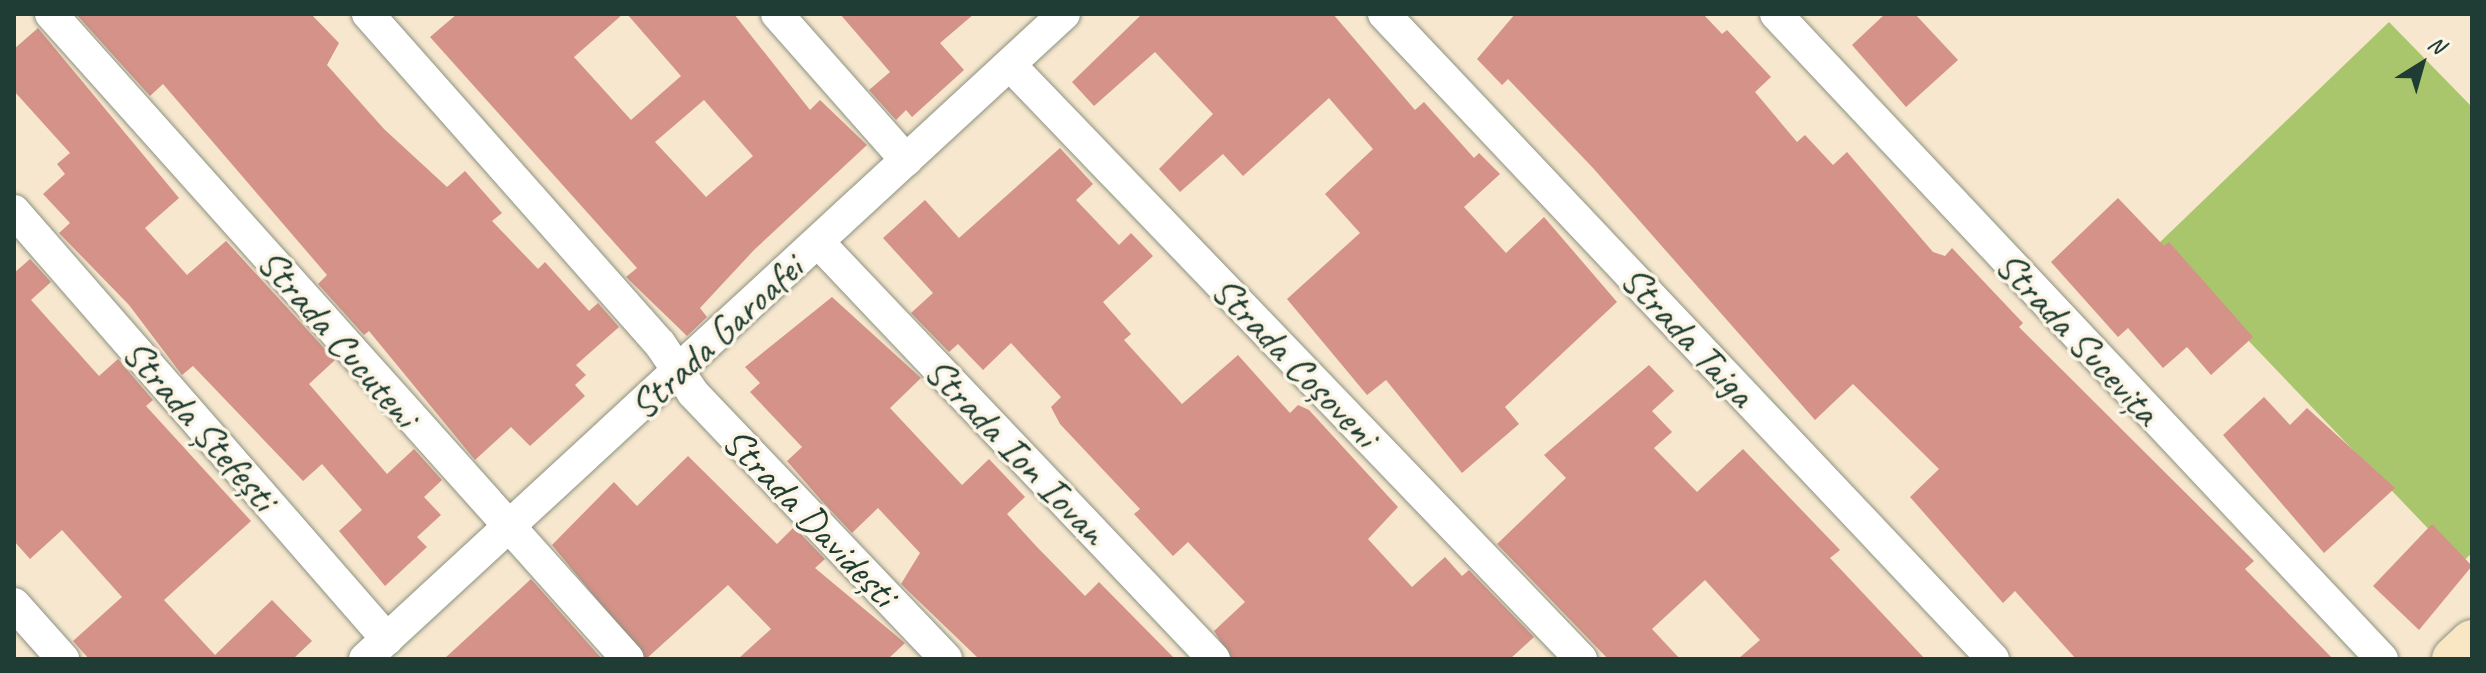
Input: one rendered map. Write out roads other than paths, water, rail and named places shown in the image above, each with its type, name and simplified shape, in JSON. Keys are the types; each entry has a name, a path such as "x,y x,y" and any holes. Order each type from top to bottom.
{"street":[{"name":"Strada Cucuteni","path":"51,14 508,531 628,659"},
{"name":"Strada Davidești","path":"368,14 679,371 946,659"},
{"path":"777,14 906,160"},
{"name":"Strada Garoafei","path":"376,649 508,531 1064,14"},
{"name":"Strada Taiga","path":"1384,14 1993,659"},
{"name":"Strada Sucevița","path":"1776,14 2382,659"},
{"name":"Strada Coșoveni","path":"1010,65 1581,659"},
{"name":"Strada Ștefești","path":"14,211 376,649"},
{"name":"Strada Ion Iovan","path":"818,242 1214,659"},
{"path":"14,604 63,659"},
{"path":"2454,659 2472,642"}]}
